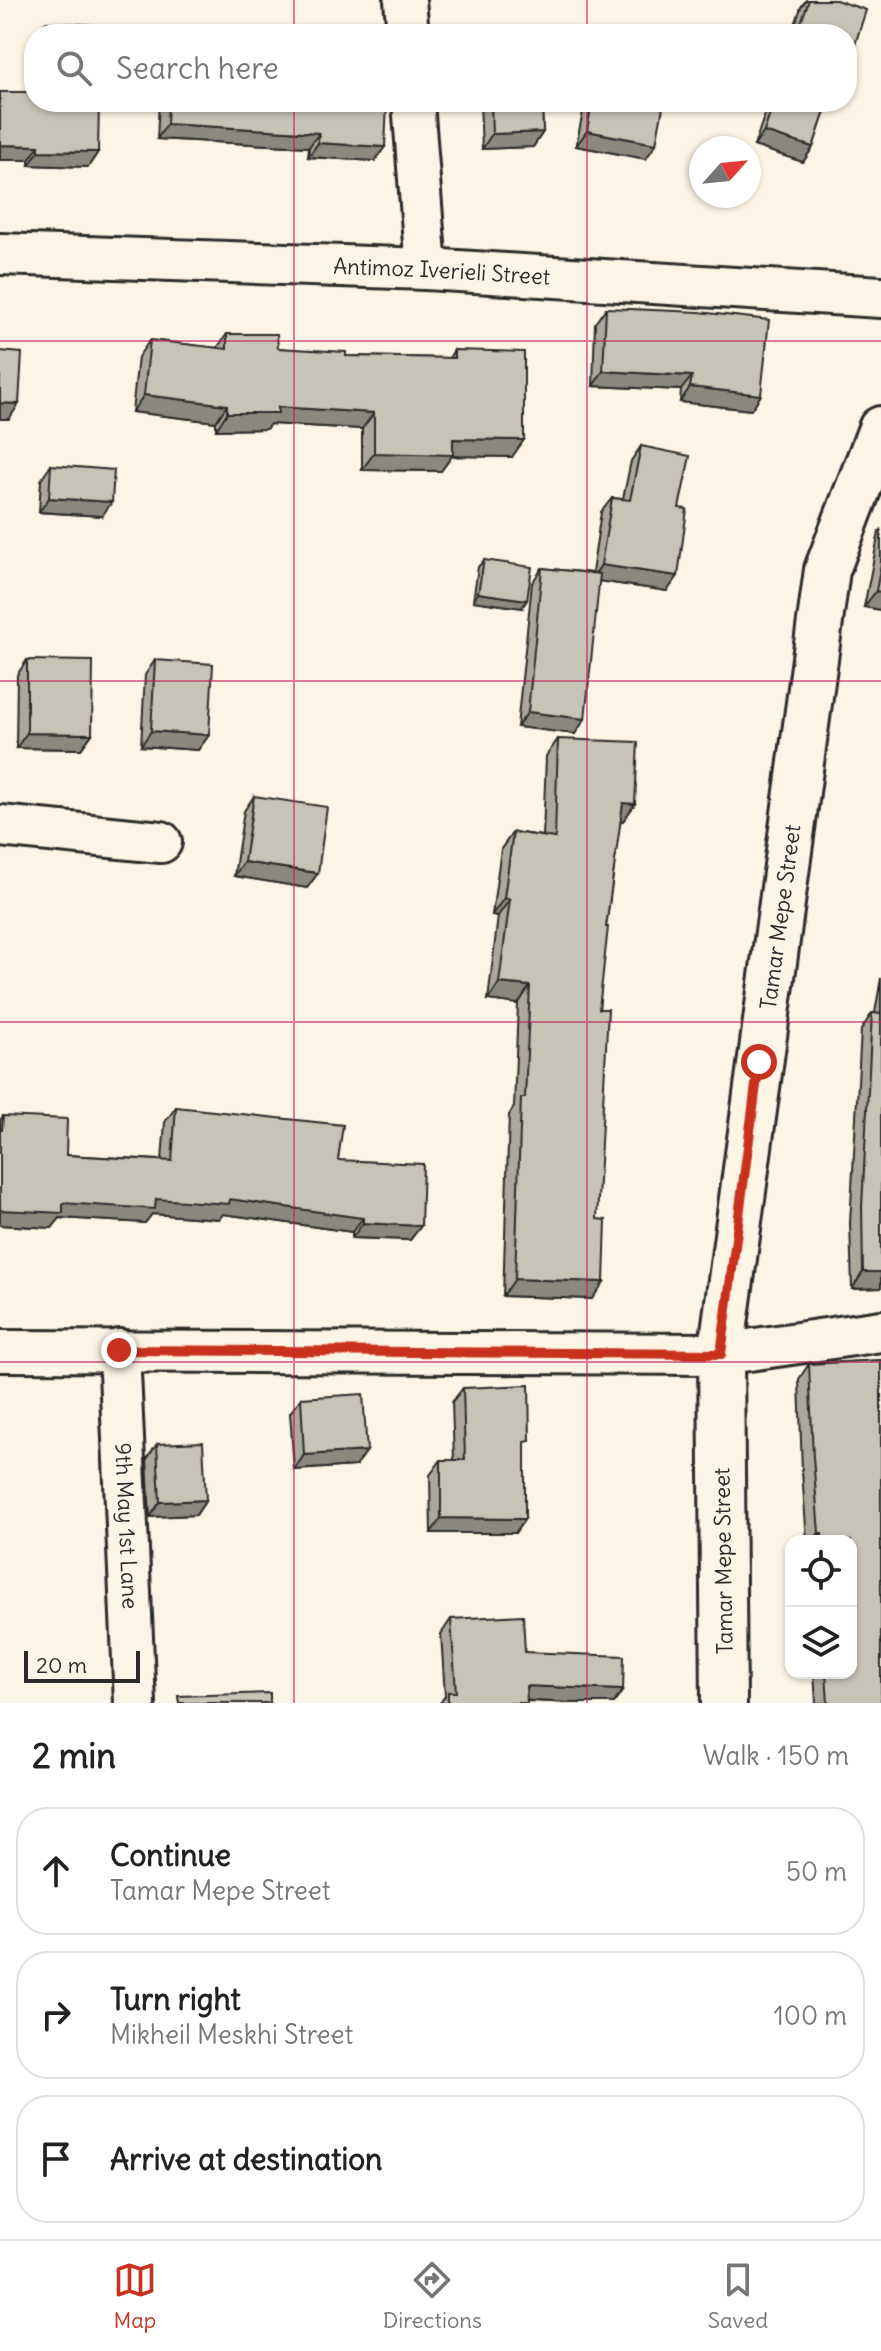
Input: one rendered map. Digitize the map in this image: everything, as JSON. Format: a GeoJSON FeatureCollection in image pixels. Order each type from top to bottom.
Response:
{"type":"FeatureCollection","features":[{"type":"Feature","properties":{"kind":"street"},"geometry":{"type":"LineString","coordinates":[[405,0],[407,24]]}},
{"type":"Feature","properties":{"kind":"street"},"geometry":{"type":"LineString","coordinates":[[414,112],[426,269]]}},
{"type":"Feature","properties":{"kind":"street","name":"Antimoz Iverieli Street"},"geometry":{"type":"LineString","coordinates":[[0,254],[426,269],[881,297]]}},
{"type":"Feature","properties":{"kind":"street","name":"Tamar Mepe Street"},"geometry":{"type":"LineString","coordinates":[[724,1703],[721,1354],[827,570],[881,429]]}},
{"type":"Feature","properties":{"kind":"street"},"geometry":{"type":"LineString","coordinates":[[0,826],[161,842]]}},
{"type":"Feature","properties":{"kind":"street"},"geometry":{"type":"LineString","coordinates":[[0,1351],[721,1354],[881,1331]]}},
{"type":"Feature","properties":{"kind":"street","name":"9th May 1st Lane"},"geometry":{"type":"LineString","coordinates":[[119,1350],[135,1703]]}},
{"type":"Feature","properties":{"kind":"building"},"geometry":{"type":"Polygon","coordinates":[[[809,0],[836,0],[866,10],[857,38],[857,24],[801,24],[809,0]]]}},
{"type":"Feature","properties":{"kind":"building"},"geometry":{"type":"Polygon","coordinates":[[[0,92],[24,92],[24,112],[99,112],[98,152],[39,151],[39,146],[0,145],[0,92]]]}},
{"type":"Feature","properties":{"kind":"building"},"geometry":{"type":"Polygon","coordinates":[[[168,112],[387,112],[385,147],[318,143],[319,133],[167,124],[168,112]]]}},
{"type":"Feature","properties":{"kind":"building"},"geometry":{"type":"Polygon","coordinates":[[[491,112],[542,112],[543,132],[492,134],[491,112]]]}},
{"type":"Feature","properties":{"kind":"building"},"geometry":{"type":"Polygon","coordinates":[[[590,112],[662,112],[656,144],[587,131],[590,112]]]}},
{"type":"Feature","properties":{"kind":"building"},"geometry":{"type":"Polygon","coordinates":[[[771,112],[825,112],[813,147],[764,132],[771,112]]]}},
{"type":"Feature","properties":{"kind":"building"},"geometry":{"type":"Polygon","coordinates":[[[606,308],[699,312],[769,320],[761,395],[690,387],[692,376],[603,371],[606,308]]]}},
{"type":"Feature","properties":{"kind":"building"},"geometry":{"type":"Polygon","coordinates":[[[227,334],[277,334],[278,348],[346,352],[346,356],[454,358],[454,350],[524,352],[524,440],[453,439],[453,455],[374,453],[374,413],[278,407],[278,413],[227,413],[227,405],[144,395],[150,340],[227,349],[227,334]]]}},
{"type":"Feature","properties":{"kind":"building"},"geometry":{"type":"Polygon","coordinates":[[[0,351],[22,353],[19,404],[0,403],[0,351]]]}},
{"type":"Feature","properties":{"kind":"building"},"geometry":{"type":"Polygon","coordinates":[[[641,446],[690,456],[679,508],[687,509],[678,576],[601,565],[612,498],[630,500],[641,446]]]}},
{"type":"Feature","properties":{"kind":"building"},"geometry":{"type":"Polygon","coordinates":[[[51,465],[114,470],[112,502],[49,498],[51,465]]]}},
{"type":"Feature","properties":{"kind":"building"},"geometry":{"type":"Polygon","coordinates":[[[484,560],[532,567],[527,600],[478,593],[484,560]]]}},
{"type":"Feature","properties":{"kind":"building"},"geometry":{"type":"Polygon","coordinates":[[[881,564],[881,592],[876,591],[881,564]]]}},
{"type":"Feature","properties":{"kind":"building"},"geometry":{"type":"Polygon","coordinates":[[[542,568],[600,574],[585,719],[528,712],[542,568]]]}},
{"type":"Feature","properties":{"kind":"building"},"geometry":{"type":"Polygon","coordinates":[[[27,660],[93,661],[92,734],[27,733],[27,660]]]}},
{"type":"Feature","properties":{"kind":"building"},"geometry":{"type":"Polygon","coordinates":[[[155,660],[213,664],[209,735],[151,731],[155,660]]]}},
{"type":"Feature","properties":{"kind":"building"},"geometry":{"type":"Polygon","coordinates":[[[558,739],[638,742],[635,804],[623,803],[606,927],[599,1009],[608,1009],[597,1219],[606,1220],[604,1282],[515,1279],[521,1098],[525,1098],[530,986],[499,983],[510,899],[504,898],[513,832],[555,838],[558,739]]]}},
{"type":"Feature","properties":{"kind":"building"},"geometry":{"type":"Polygon","coordinates":[[[254,796],[327,807],[318,873],[244,862],[254,796]]]}},
{"type":"Feature","properties":{"kind":"building"},"geometry":{"type":"Polygon","coordinates":[[[872,1013],[881,1014],[881,1272],[863,1272],[862,1207],[872,1013]]]}},
{"type":"Feature","properties":{"kind":"building"},"geometry":{"type":"Polygon","coordinates":[[[176,1107],[343,1125],[338,1160],[423,1164],[421,1226],[363,1223],[363,1218],[230,1199],[229,1204],[156,1199],[155,1209],[63,1203],[63,1213],[0,1210],[0,1130],[3,1116],[67,1119],[66,1155],[172,1161],[176,1107]]]}},
{"type":"Feature","properties":{"kind":"building"},"geometry":{"type":"Polygon","coordinates":[[[881,1360],[881,1703],[828,1703],[826,1679],[857,1679],[857,1535],[819,1533],[809,1364],[881,1360]]]}},
{"type":"Feature","properties":{"kind":"building"},"geometry":{"type":"Polygon","coordinates":[[[529,1385],[530,1441],[525,1442],[525,1519],[441,1518],[441,1460],[465,1460],[463,1388],[529,1385]]]}},
{"type":"Feature","properties":{"kind":"building"},"geometry":{"type":"Polygon","coordinates":[[[363,1394],[367,1451],[304,1455],[301,1398],[363,1394]]]}},
{"type":"Feature","properties":{"kind":"building"},"geometry":{"type":"Polygon","coordinates":[[[203,1442],[206,1500],[160,1502],[157,1444],[203,1442]]]}},
{"type":"Feature","properties":{"kind":"building"},"geometry":{"type":"Polygon","coordinates":[[[523,1615],[525,1652],[624,1656],[623,1690],[526,1686],[527,1703],[448,1703],[448,1692],[456,1692],[451,1619],[523,1615]]]}},
{"type":"Feature","properties":{"kind":"building"},"geometry":{"type":"Polygon","coordinates":[[[270,1693],[270,1703],[179,1703],[178,1696],[270,1693]]]}},
{"type":"Feature","properties":{"kind":"route"},"geometry":{"type":"LineString","coordinates":[[119,1350],[721,1354],[759,1062]]}}]}
